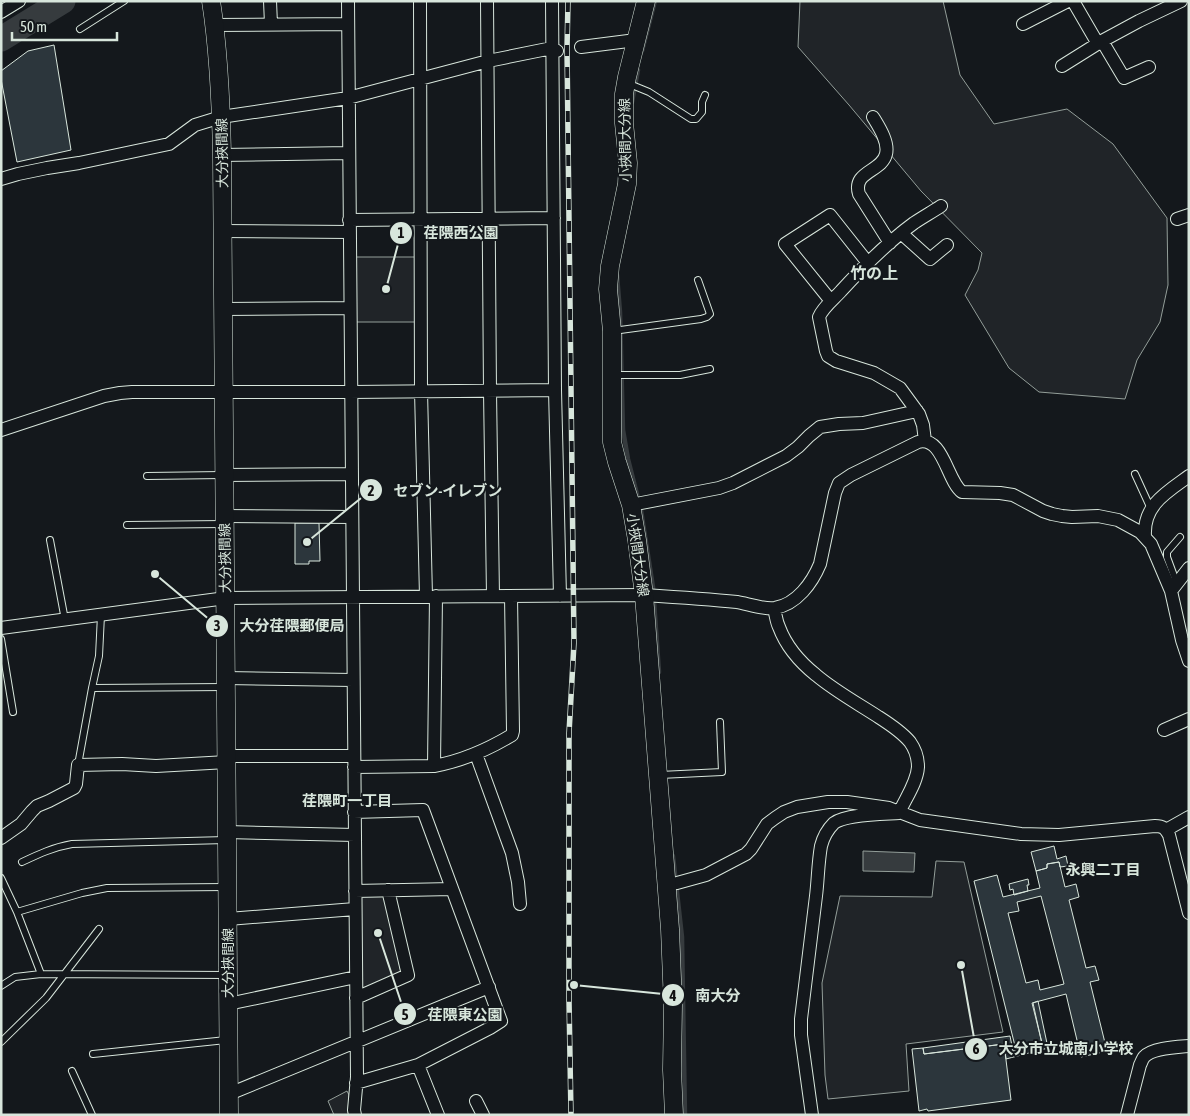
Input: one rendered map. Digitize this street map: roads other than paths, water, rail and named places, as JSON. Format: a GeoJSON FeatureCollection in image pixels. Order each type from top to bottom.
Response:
{"type":"FeatureCollection","features":[{"type":"Feature","properties":{"kind":"main road","name":"大分挾間線"},"geometry":{"type":"LineString","coordinates":[[211,1],[219,67],[222,155],[229,1115]]}},
{"type":"Feature","properties":{"kind":"main road","name":"小挾間大分線"},"geometry":{"type":"LineString","coordinates":[[646,1],[624,94],[628,163],[627,184],[608,279],[612,331],[612,442],[631,505],[644,595],[667,884],[672,977],[674,1115]]}},
{"type":"Feature","properties":{"kind":"street"},"geometry":{"type":"LineString","coordinates":[[1,12],[19,1]]}},
{"type":"Feature","properties":{"kind":"street"},"geometry":{"type":"LineString","coordinates":[[270,1],[271,24]]}},
{"type":"Feature","properties":{"kind":"street"},"geometry":{"type":"LineString","coordinates":[[348,1],[356,977],[355,1115]]}},
{"type":"Feature","properties":{"kind":"street"},"geometry":{"type":"LineString","coordinates":[[420,1],[421,391],[431,596],[434,766]]}},
{"type":"Feature","properties":{"kind":"street"},"geometry":{"type":"LineString","coordinates":[[487,1],[493,596]]}},
{"type":"Feature","properties":{"kind":"street"},"geometry":{"type":"LineString","coordinates":[[552,1],[555,49],[555,390],[560,596]]}},
{"type":"Feature","properties":{"kind":"street"},"geometry":{"type":"LineString","coordinates":[[1023,24],[1068,1]]}},
{"type":"Feature","properties":{"kind":"street"},"geometry":{"type":"LineString","coordinates":[[1073,1],[1124,78],[1149,67]]}},
{"type":"Feature","properties":{"kind":"street"},"geometry":{"type":"LineString","coordinates":[[1062,66],[1139,21],[1181,1]]}},
{"type":"Feature","properties":{"kind":"street"},"geometry":{"type":"LineString","coordinates":[[214,24],[348,24]]}},
{"type":"Feature","properties":{"kind":"street"},"geometry":{"type":"LineString","coordinates":[[581,47],[636,40]]}},
{"type":"Feature","properties":{"kind":"street"},"geometry":{"type":"LineString","coordinates":[[1,179],[169,144],[195,125],[221,117],[348,98],[488,61],[555,49]]}},
{"type":"Feature","properties":{"kind":"street"},"geometry":{"type":"LineString","coordinates":[[873,117],[886,142],[887,153],[883,160],[862,178],[858,188],[859,194],[890,243]]}},
{"type":"Feature","properties":{"kind":"street"},"geometry":{"type":"LineString","coordinates":[[222,155],[349,153]]}},
{"type":"Feature","properties":{"kind":"street"},"geometry":{"type":"LineString","coordinates":[[925,441],[923,425],[917,411],[904,392],[895,384],[874,373],[836,362],[828,356],[819,317],[868,263],[901,233],[940,206]]}},
{"type":"Feature","properties":{"kind":"street"},"geometry":{"type":"LineString","coordinates":[[831,302],[785,244],[830,216],[868,263]]}},
{"type":"Feature","properties":{"kind":"street"},"geometry":{"type":"LineString","coordinates":[[223,231],[350,226],[420,219],[554,218]]}},
{"type":"Feature","properties":{"kind":"street"},"geometry":{"type":"LineString","coordinates":[[901,233],[930,259],[947,245]]}},
{"type":"Feature","properties":{"kind":"street"},"geometry":{"type":"LineString","coordinates":[[223,309],[350,308]]}},
{"type":"Feature","properties":{"kind":"street"},"geometry":{"type":"LineString","coordinates":[[1,430],[120,392],[555,390]]}},
{"type":"Feature","properties":{"kind":"street"},"geometry":{"type":"LineString","coordinates":[[631,505],[719,488],[734,483],[786,456],[820,427],[863,422],[917,411]]}},
{"type":"Feature","properties":{"kind":"street"},"geometry":{"type":"LineString","coordinates":[[1,628],[226,598],[644,595],[698,598],[774,609],[796,598],[808,586],[817,572],[839,483],[857,471],[918,442],[925,441],[930,442],[938,451],[962,492],[1013,495],[1043,511],[1062,516],[1098,516],[1118,520],[1145,536],[1174,587],[1182,640],[1189,660]]}},
{"type":"Feature","properties":{"kind":"street"},"geometry":{"type":"LineString","coordinates":[[224,475],[352,474]]}},
{"type":"Feature","properties":{"kind":"street"},"geometry":{"type":"LineString","coordinates":[[1145,536],[1144,526],[1151,509],[1165,494],[1189,476]]}},
{"type":"Feature","properties":{"kind":"street"},"geometry":{"type":"LineString","coordinates":[[225,520],[352,517]]}},
{"type":"Feature","properties":{"kind":"street"},"geometry":{"type":"LineString","coordinates":[[1174,587],[1189,568]]}},
{"type":"Feature","properties":{"kind":"street"},"geometry":{"type":"LineString","coordinates":[[1,838],[21,824],[37,806],[49,802],[74,788],[78,765],[122,764],[156,766],[227,759],[354,761],[434,766],[476,754],[494,746],[512,736],[513,731],[511,596]]}},
{"type":"Feature","properties":{"kind":"street"},"geometry":{"type":"LineString","coordinates":[[774,609],[781,633],[804,663],[825,682],[894,728],[904,736],[913,748],[917,760],[917,773],[898,813]]}},
{"type":"Feature","properties":{"kind":"street"},"geometry":{"type":"LineString","coordinates":[[226,683],[353,680]]}},
{"type":"Feature","properties":{"kind":"street"},"geometry":{"type":"LineString","coordinates":[[1164,730],[1189,719]]}},
{"type":"Feature","properties":{"kind":"street"},"geometry":{"type":"LineString","coordinates":[[476,754],[512,853],[520,904]]}},
{"type":"Feature","properties":{"kind":"street"},"geometry":{"type":"LineString","coordinates":[[667,884],[706,875],[746,854],[766,824],[784,812],[821,802],[847,802],[889,808],[920,820],[1033,835],[1059,835],[1162,826],[1169,835],[1189,914]]}},
{"type":"Feature","properties":{"kind":"street"},"geometry":{"type":"LineString","coordinates":[[354,812],[423,810],[501,1021],[418,1065],[356,1083]]}},
{"type":"Feature","properties":{"kind":"street"},"geometry":{"type":"LineString","coordinates":[[812,1115],[801,1035],[801,1019],[823,840],[834,823],[839,820],[859,816],[898,813]]}},
{"type":"Feature","properties":{"kind":"street"},"geometry":{"type":"LineString","coordinates":[[1166,830],[1189,817]]}},
{"type":"Feature","properties":{"kind":"street"},"geometry":{"type":"LineString","coordinates":[[227,836],[354,835]]}},
{"type":"Feature","properties":{"kind":"street"},"geometry":{"type":"LineString","coordinates":[[355,891],[452,889]]}},
{"type":"Feature","properties":{"kind":"street"},"geometry":{"type":"LineString","coordinates":[[356,998],[408,975],[388,890]]}},
{"type":"Feature","properties":{"kind":"street"},"geometry":{"type":"LineString","coordinates":[[228,919],[355,909]]}},
{"type":"Feature","properties":{"kind":"street"},"geometry":{"type":"LineString","coordinates":[[228,1004],[356,977]]}},
{"type":"Feature","properties":{"kind":"street"},"geometry":{"type":"LineString","coordinates":[[229,1094],[489,987]]}},
{"type":"Feature","properties":{"kind":"street"},"geometry":{"type":"LineString","coordinates":[[1127,1115],[1140,1065],[1144,1058],[1158,1050],[1189,1046]]}},
{"type":"Feature","properties":{"kind":"street"},"geometry":{"type":"LineString","coordinates":[[418,1065],[438,1115]]}},
{"type":"Feature","properties":{"kind":"street"},"geometry":{"type":"LineString","coordinates":[[476,1101],[483,1115]]}},
{"type":"Feature","properties":{"kind":"lane"},"geometry":{"type":"LineString","coordinates":[[80,29],[124,1]]}},
{"type":"Feature","properties":{"kind":"lane"},"geometry":{"type":"LineString","coordinates":[[626,82],[650,92],[686,116],[696,119],[702,112],[702,102],[705,95]]}},
{"type":"Feature","properties":{"kind":"lane"},"geometry":{"type":"LineString","coordinates":[[612,331],[707,317],[710,314],[698,280]]}},
{"type":"Feature","properties":{"kind":"lane"},"geometry":{"type":"LineString","coordinates":[[612,375],[675,375],[710,369]]}},
{"type":"Feature","properties":{"kind":"lane"},"geometry":{"type":"LineString","coordinates":[[1135,474],[1151,509]]}},
{"type":"Feature","properties":{"kind":"lane"},"geometry":{"type":"LineString","coordinates":[[147,476],[224,475]]}},
{"type":"Feature","properties":{"kind":"lane"},"geometry":{"type":"LineString","coordinates":[[127,524],[225,520]]}},
{"type":"Feature","properties":{"kind":"lane"},"geometry":{"type":"LineString","coordinates":[[1174,587],[1167,557],[1168,552],[1180,537]]}},
{"type":"Feature","properties":{"kind":"lane"},"geometry":{"type":"LineString","coordinates":[[50,540],[64,620]]}},
{"type":"Feature","properties":{"kind":"lane"},"geometry":{"type":"LineString","coordinates":[[78,765],[98,656],[101,615]]}},
{"type":"Feature","properties":{"kind":"lane"},"geometry":{"type":"LineString","coordinates":[[1,639],[13,712]]}},
{"type":"Feature","properties":{"kind":"lane"},"geometry":{"type":"LineString","coordinates":[[92,688],[226,683]]}},
{"type":"Feature","properties":{"kind":"lane"},"geometry":{"type":"LineString","coordinates":[[658,776],[722,772],[720,722]]}},
{"type":"Feature","properties":{"kind":"lane"},"geometry":{"type":"LineString","coordinates":[[22,862],[50,849],[72,844],[227,836]]}},
{"type":"Feature","properties":{"kind":"lane"},"geometry":{"type":"LineString","coordinates":[[1,878],[17,912],[41,974]]}},
{"type":"Feature","properties":{"kind":"lane"},"geometry":{"type":"LineString","coordinates":[[17,912],[82,893],[107,888],[228,886]]}},
{"type":"Feature","properties":{"kind":"lane"},"geometry":{"type":"LineString","coordinates":[[1,1042],[40,1005],[99,929]]}},
{"type":"Feature","properties":{"kind":"lane"},"geometry":{"type":"LineString","coordinates":[[1,986],[15,977],[41,974],[228,975]]}},
{"type":"Feature","properties":{"kind":"lane"},"geometry":{"type":"LineString","coordinates":[[93,1054],[229,1040]]}},
{"type":"Feature","properties":{"kind":"lane"},"geometry":{"type":"LineString","coordinates":[[72,1071],[92,1115]]}},
{"type":"Feature","properties":{"kind":"waterway"},"geometry":{"type":"LineString","coordinates":[[1,39],[63,1]]}},
{"type":"Feature","properties":{"kind":"waterway"},"geometry":{"type":"LineString","coordinates":[[642,51],[655,1]]}},
{"type":"Feature","properties":{"kind":"waterway"},"geometry":{"type":"LineString","coordinates":[[632,102],[638,70]]}},
{"type":"Feature","properties":{"kind":"waterway"},"geometry":{"type":"LineString","coordinates":[[617,275],[620,312],[623,430],[641,510],[653,587],[659,672]]}},
{"type":"Feature","properties":{"kind":"waterway"},"geometry":{"type":"LineString","coordinates":[[673,856],[682,937],[685,1115]]}},
{"type":"Feature","properties":{"kind":"railway"},"geometry":{"type":"LineString","coordinates":[[568,1],[574,643],[569,733],[571,1115]]}},
{"type":"Feature","properties":{"kind":"place","name":"荏隈西公園"},"geometry":{"type":"Point","coordinates":[386,289]}},
{"type":"Feature","properties":{"kind":"place","name":"セブン-イレブン"},"geometry":{"type":"Point","coordinates":[307,542]}},
{"type":"Feature","properties":{"kind":"place","name":"大分荏隈郵便局"},"geometry":{"type":"Point","coordinates":[155,574]}},
{"type":"Feature","properties":{"kind":"place","name":"荏隈東公園"},"geometry":{"type":"Point","coordinates":[378,933]}},
{"type":"Feature","properties":{"kind":"place","name":"大分市立城南小学校"},"geometry":{"type":"Point","coordinates":[961,965]}},
{"type":"Feature","properties":{"kind":"place","name":"南大分"},"geometry":{"type":"Point","coordinates":[574,985]}},
{"type":"Feature","properties":{"kind":"district","name":"竹の上"},"geometry":{"type":"Point","coordinates":[874,273]}},
{"type":"Feature","properties":{"kind":"district","name":"荏隈町一丁目"},"geometry":{"type":"Point","coordinates":[347,800]}},
{"type":"Feature","properties":{"kind":"district","name":"永興二丁目"},"geometry":{"type":"Point","coordinates":[1103,869]}}]}
